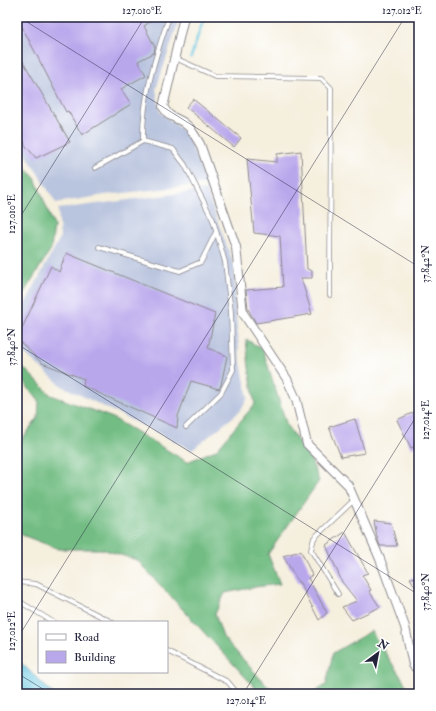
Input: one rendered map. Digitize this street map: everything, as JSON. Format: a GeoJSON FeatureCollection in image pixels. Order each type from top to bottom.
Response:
{"type":"FeatureCollection","features":[{"type":"Feature","properties":{"kind":"street"},"geometry":{"type":"LineString","coordinates":[[184,17],[163,106],[169,115],[183,122],[190,128],[200,144],[236,247],[243,314],[288,379],[296,399],[307,444],[348,486],[380,559],[405,627],[413,665],[419,671]]}},
{"type":"Feature","properties":{"kind":"lane"},"geometry":{"type":"LineString","coordinates":[[144,141],[143,121],[154,59],[169,17]]}},
{"type":"Feature","properties":{"kind":"lane"},"geometry":{"type":"LineString","coordinates":[[175,58],[215,76],[321,78],[331,88],[330,294]]}},
{"type":"Feature","properties":{"kind":"lane"},"geometry":{"type":"LineString","coordinates":[[95,168],[144,141],[173,149],[185,165],[213,220],[224,262],[229,298],[233,370],[220,393],[186,427]]}},
{"type":"Feature","properties":{"kind":"lane"},"geometry":{"type":"LineString","coordinates":[[99,247],[180,271],[200,262],[216,232]]}},
{"type":"Feature","properties":{"kind":"lane"},"geometry":{"type":"LineString","coordinates":[[338,594],[311,550],[314,538],[354,500]]}},
{"type":"Feature","properties":{"kind":"lane"},"geometry":{"type":"LineString","coordinates":[[17,582],[36,584],[110,621]]}},
{"type":"Feature","properties":{"kind":"lane"},"geometry":{"type":"LineString","coordinates":[[17,598],[22,603],[51,621]]}},
{"type":"Feature","properties":{"kind":"lane"},"geometry":{"type":"LineString","coordinates":[[168,652],[228,682],[238,694]]}},
{"type":"Feature","properties":{"kind":"shaded area"},"geometry":{"type":"Polygon","coordinates":[[[17,17],[180,17],[156,89],[160,112],[187,134],[206,184],[105,195],[56,203],[26,154],[17,130],[17,17]]]}},
{"type":"Feature","properties":{"kind":"shaded area"},"geometry":{"type":"Polygon","coordinates":[[[206,190],[235,268],[235,301],[239,352],[248,398],[239,412],[192,450],[62,386],[17,347],[17,319],[60,238],[58,209],[206,190]]]}},
{"type":"Feature","properties":{"kind":"green space"},"geometry":{"type":"Polygon","coordinates":[[[17,159],[35,178],[54,226],[51,249],[17,304],[17,159]]]}},
{"type":"Feature","properties":{"kind":"green space"},"geometry":{"type":"Polygon","coordinates":[[[246,339],[263,350],[287,426],[310,458],[319,481],[268,554],[280,584],[225,593],[215,614],[223,637],[267,686],[286,694],[261,694],[137,560],[102,549],[59,549],[22,535],[17,529],[17,446],[38,418],[39,401],[17,374],[17,361],[51,395],[113,418],[187,462],[216,450],[255,404],[246,339]]]}},
{"type":"Feature","properties":{"kind":"green space"},"geometry":{"type":"Polygon","coordinates":[[[371,631],[412,694],[312,694],[326,685],[333,653],[371,631]]]}},
{"type":"Feature","properties":{"kind":"water"},"geometry":{"type":"Polygon","coordinates":[[[17,659],[54,694],[28,694],[17,684],[17,659]]]}},
{"type":"Feature","properties":{"kind":"building"},"geometry":{"type":"Polygon","coordinates":[[[17,17],[157,17],[144,26],[155,47],[154,53],[138,61],[146,75],[121,89],[131,104],[82,135],[68,111],[66,112],[17,17]]]}},
{"type":"Feature","properties":{"kind":"building"},"geometry":{"type":"Polygon","coordinates":[[[17,51],[70,142],[36,158],[25,145],[17,119],[17,51]]]}},
{"type":"Feature","properties":{"kind":"building"},"geometry":{"type":"Polygon","coordinates":[[[193,99],[241,138],[234,147],[186,107],[193,99]]]}},
{"type":"Feature","properties":{"kind":"building"},"geometry":{"type":"Polygon","coordinates":[[[301,151],[307,269],[312,271],[312,278],[301,278],[312,314],[256,323],[248,309],[246,290],[283,287],[280,236],[254,233],[247,159],[277,162],[277,154],[301,151]]]}},
{"type":"Feature","properties":{"kind":"building"},"geometry":{"type":"Polygon","coordinates":[[[66,253],[215,314],[208,348],[227,356],[221,385],[219,389],[191,381],[178,416],[177,428],[83,386],[84,379],[42,363],[17,339],[51,266],[59,272],[66,253]]]}},
{"type":"Feature","properties":{"kind":"building"},"geometry":{"type":"Polygon","coordinates":[[[419,410],[419,445],[411,448],[397,420],[419,410]]]}},
{"type":"Feature","properties":{"kind":"building"},"geometry":{"type":"Polygon","coordinates":[[[355,419],[365,453],[341,457],[329,427],[355,419]]]}},
{"type":"Feature","properties":{"kind":"building"},"geometry":{"type":"Polygon","coordinates":[[[374,521],[391,523],[397,546],[380,546],[374,521]]]}},
{"type":"Feature","properties":{"kind":"building"},"geometry":{"type":"Polygon","coordinates":[[[345,532],[368,573],[362,575],[371,590],[369,591],[380,607],[352,620],[342,607],[357,601],[342,582],[326,545],[345,532]]]}},
{"type":"Feature","properties":{"kind":"building"},"geometry":{"type":"Polygon","coordinates":[[[301,551],[312,575],[308,578],[327,613],[319,620],[300,583],[283,556],[301,551]]]}},
{"type":"Feature","properties":{"kind":"building"},"geometry":{"type":"Polygon","coordinates":[[[419,577],[419,593],[410,578],[419,577]]]}},
{"type":"Feature","properties":{"kind":"waterway"},"geometry":{"type":"LineString","coordinates":[[191,57],[204,17]]}}]}
